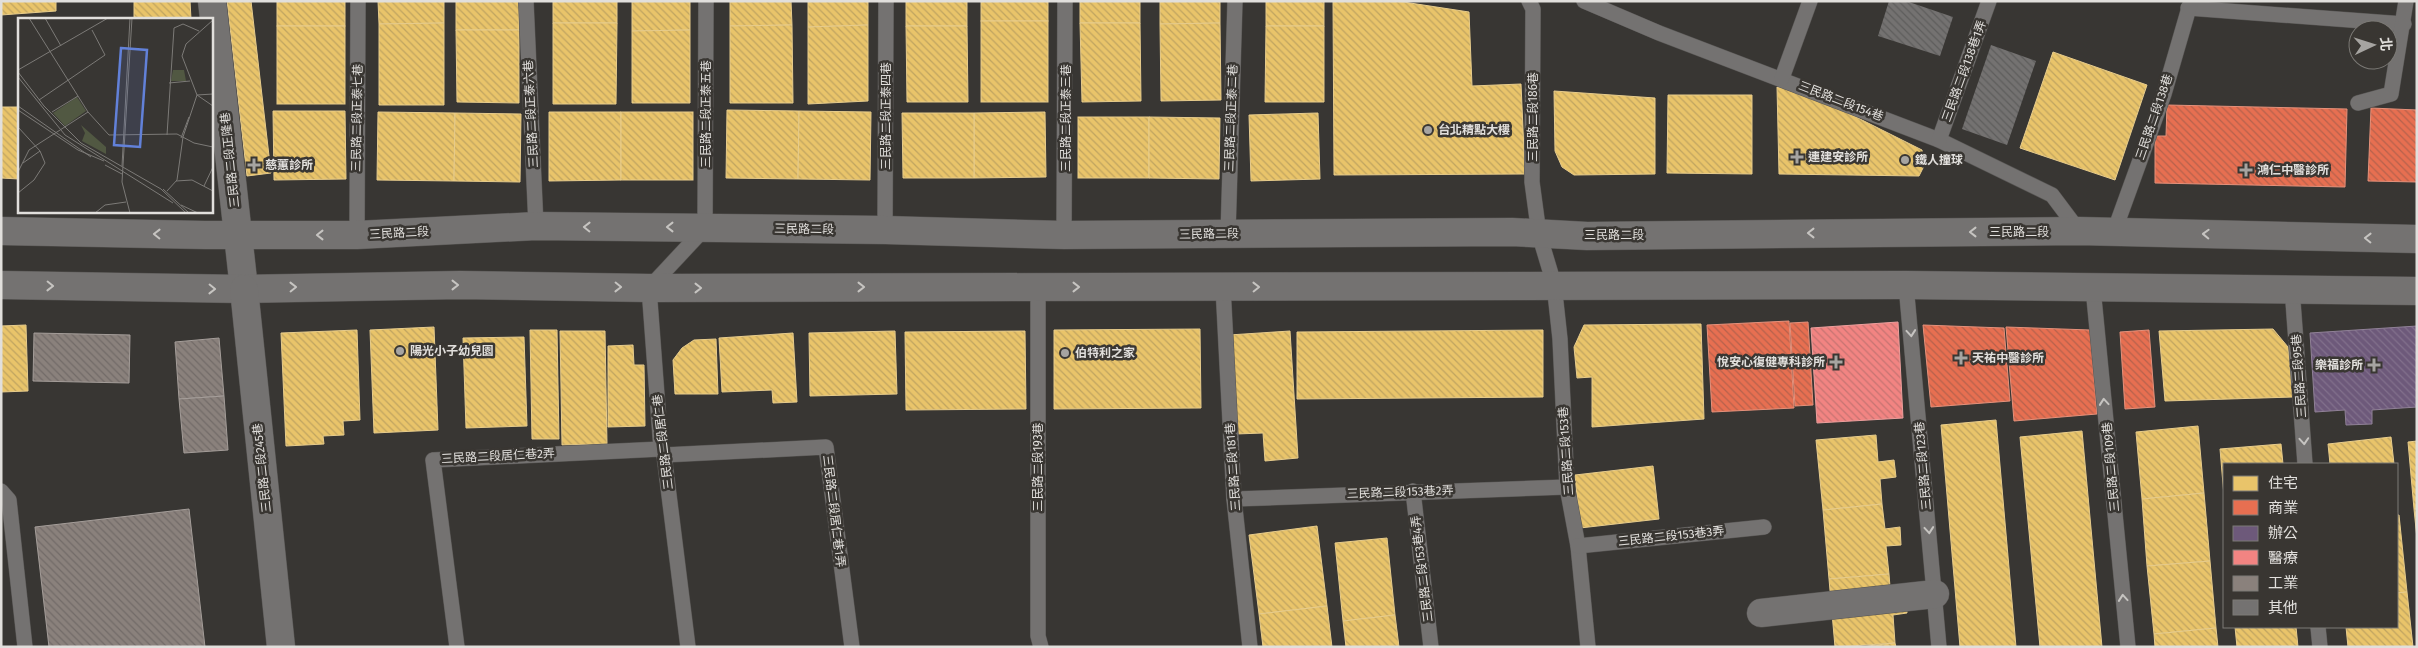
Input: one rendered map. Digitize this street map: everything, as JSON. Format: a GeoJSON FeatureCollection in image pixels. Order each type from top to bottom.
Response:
{"type":"FeatureCollection","features":[{"type":"Feature","properties":{"kind":"street","name":"三民路二段正隆巷"},"geometry":{"type":"LineString","coordinates":[[212,1],[244,289]]}},
{"type":"Feature","properties":{"kind":"street","name":"三民路二段"},"geometry":{"type":"LineString","coordinates":[[1,230],[238,235],[357,235],[536,226],[885,230],[1064,236],[1512,232],[1586,236],[2078,231],[2417,238]]}},
{"type":"Feature","properties":{"kind":"street"},"geometry":{"type":"LineString","coordinates":[[1,285],[244,289],[460,285],[649,288],[1223,288],[1554,284],[1906,284],[2417,291]]}},
{"type":"Feature","properties":{"kind":"street","name":"三民路二段245巷"},"geometry":{"type":"LineString","coordinates":[[244,289],[280,647]]}},
{"type":"Feature","properties":{"kind":"street"},"geometry":{"type":"LineString","coordinates":[[1761,613],[1935,594]]}},
{"type":"Feature","properties":{"kind":"lane","name":"三民路二段正泰七巷"},"geometry":{"type":"LineString","coordinates":[[357,235],[358,1]]}},
{"type":"Feature","properties":{"kind":"lane","name":"三民路二段正泰六巷"},"geometry":{"type":"LineString","coordinates":[[526,1],[536,226]]}},
{"type":"Feature","properties":{"kind":"lane","name":"三民路二段正泰五巷"},"geometry":{"type":"LineString","coordinates":[[705,228],[706,1]]}},
{"type":"Feature","properties":{"kind":"lane","name":"三民路二段正泰四巷"},"geometry":{"type":"LineString","coordinates":[[885,230],[886,1]]}},
{"type":"Feature","properties":{"kind":"lane","name":"三民路二段正泰三巷"},"geometry":{"type":"LineString","coordinates":[[1064,236],[1065,1]]}},
{"type":"Feature","properties":{"kind":"lane","name":"三民路二段正泰二巷"},"geometry":{"type":"LineString","coordinates":[[1228,234],[1235,1]]}},
{"type":"Feature","properties":{"kind":"lane","name":"三民路二段186巷"},"geometry":{"type":"LineString","coordinates":[[1529,1],[1533,9],[1532,182],[1539,234],[1554,284]]}},
{"type":"Feature","properties":{"kind":"lane","name":"三民路二段154巷"},"geometry":{"type":"LineString","coordinates":[[1584,1],[1659,33],[1782,78],[1939,140],[2052,194],[2078,231]]}},
{"type":"Feature","properties":{"kind":"lane"},"geometry":{"type":"LineString","coordinates":[[1782,78],[1810,1]]}},
{"type":"Feature","properties":{"kind":"lane","name":"三民路二段138巷1弄"},"geometry":{"type":"LineString","coordinates":[[1939,140],[1989,1]]}},
{"type":"Feature","properties":{"kind":"lane"},"geometry":{"type":"LineString","coordinates":[[2358,103],[2391,94],[2404,24],[2406,1]]}},
{"type":"Feature","properties":{"kind":"lane"},"geometry":{"type":"LineString","coordinates":[[2190,5],[2404,24]]}},
{"type":"Feature","properties":{"kind":"lane","name":"三民路二段138巷"},"geometry":{"type":"LineString","coordinates":[[2114,232],[2164,94],[2190,5]]}},
{"type":"Feature","properties":{"kind":"lane"},"geometry":{"type":"LineString","coordinates":[[649,288],[705,228]]}},
{"type":"Feature","properties":{"kind":"lane","name":"三民路二段153巷"},"geometry":{"type":"LineString","coordinates":[[1554,284],[1560,339],[1567,487],[1578,546],[1588,647]]}},
{"type":"Feature","properties":{"kind":"lane","name":"三民路二段123巷"},"geometry":{"type":"LineString","coordinates":[[1906,284],[1939,647]]}},
{"type":"Feature","properties":{"kind":"lane","name":"三民路二段193巷"},"geometry":{"type":"LineString","coordinates":[[1038,287],[1038,636],[1041,647]]}},
{"type":"Feature","properties":{"kind":"lane","name":"三民路二段居仁巷"},"geometry":{"type":"LineString","coordinates":[[649,288],[663,452],[688,647]]}},
{"type":"Feature","properties":{"kind":"lane","name":"三民路二段181巷"},"geometry":{"type":"LineString","coordinates":[[1223,288],[1234,499],[1250,647]]}},
{"type":"Feature","properties":{"kind":"lane","name":"三民路二段109巷"},"geometry":{"type":"LineString","coordinates":[[2093,288],[2128,647]]}},
{"type":"Feature","properties":{"kind":"lane","name":"三民路二段95巷"},"geometry":{"type":"LineString","coordinates":[[2292,288],[2305,463]]}},
{"type":"Feature","properties":{"kind":"lane","name":"三民路二段居仁巷1弄"},"geometry":{"type":"LineString","coordinates":[[663,452],[826,447],[852,647]]}},
{"type":"Feature","properties":{"kind":"lane","name":"三民路二段居仁巷2弄"},"geometry":{"type":"LineString","coordinates":[[457,647],[433,460],[663,452]]}},
{"type":"Feature","properties":{"kind":"lane","name":"三民路二段153巷2弄"},"geometry":{"type":"LineString","coordinates":[[1234,499],[1413,491],[1567,487]]}},
{"type":"Feature","properties":{"kind":"lane"},"geometry":{"type":"LineString","coordinates":[[1,491],[9,500],[25,647]]}},
{"type":"Feature","properties":{"kind":"lane","name":"三民路二段153巷4弄"},"geometry":{"type":"LineString","coordinates":[[1413,491],[1431,647]]}},
{"type":"Feature","properties":{"kind":"lane","name":"三民路二段153巷3弄"},"geometry":{"type":"LineString","coordinates":[[1578,546],[1764,527]]}},
{"type":"Feature","properties":{"kind":"lane"},"geometry":{"type":"LineString","coordinates":[[2318,628],[2320,647]]}},
{"type":"Feature","properties":{"kind":"building: 住宅"},"geometry":{"type":"Polygon","coordinates":[[[1,1],[56,1],[56,11],[1,15],[1,1]]]}},
{"type":"Feature","properties":{"kind":"building: 住宅"},"geometry":{"type":"Polygon","coordinates":[[[134,1],[190,1],[191,18],[134,18],[134,1]]]}},
{"type":"Feature","properties":{"kind":"building: 住宅"},"geometry":{"type":"Polygon","coordinates":[[[227,1],[251,1],[271,173],[247,176],[227,1]]]}},
{"type":"Feature","properties":{"kind":"building: 住宅"},"geometry":{"type":"Polygon","coordinates":[[[277,1],[345,1],[345,26],[277,26],[277,1]]]}},
{"type":"Feature","properties":{"kind":"building: 住宅"},"geometry":{"type":"Polygon","coordinates":[[[378,1],[444,1],[444,23],[379,24],[378,1]]]}},
{"type":"Feature","properties":{"kind":"building: 住宅"},"geometry":{"type":"Polygon","coordinates":[[[456,1],[519,1],[519,30],[456,30],[456,1]]]}},
{"type":"Feature","properties":{"kind":"building: 住宅"},"geometry":{"type":"Polygon","coordinates":[[[553,1],[617,1],[617,23],[553,23],[553,1]]]}},
{"type":"Feature","properties":{"kind":"building: 住宅"},"geometry":{"type":"Polygon","coordinates":[[[632,1],[690,1],[690,30],[632,31],[632,1]]]}},
{"type":"Feature","properties":{"kind":"building: 住宅"},"geometry":{"type":"Polygon","coordinates":[[[730,1],[791,1],[792,25],[730,26],[730,1]]]}},
{"type":"Feature","properties":{"kind":"building: 住宅"},"geometry":{"type":"Polygon","coordinates":[[[808,1],[868,1],[868,25],[808,27],[808,1]]]}},
{"type":"Feature","properties":{"kind":"building: 住宅"},"geometry":{"type":"Polygon","coordinates":[[[906,1],[967,1],[967,26],[906,26],[906,1]]]}},
{"type":"Feature","properties":{"kind":"building: 住宅"},"geometry":{"type":"Polygon","coordinates":[[[981,1],[1048,1],[1048,21],[981,21],[981,1]]]}},
{"type":"Feature","properties":{"kind":"building: 住宅"},"geometry":{"type":"Polygon","coordinates":[[[1080,1],[1140,1],[1140,23],[1080,23],[1080,1]]]}},
{"type":"Feature","properties":{"kind":"building: 住宅"},"geometry":{"type":"Polygon","coordinates":[[[1160,1],[1220,1],[1220,23],[1160,24],[1160,1]]]}},
{"type":"Feature","properties":{"kind":"building: 住宅"},"geometry":{"type":"Polygon","coordinates":[[[1266,1],[1324,1],[1324,26],[1266,26],[1266,1]]]}},
{"type":"Feature","properties":{"kind":"building: 住宅","name":"台北精點大樓"},"geometry":{"type":"Polygon","coordinates":[[[1333,1],[1397,1],[1469,12],[1472,86],[1521,84],[1525,174],[1334,175],[1333,1]]]}},
{"type":"Feature","properties":{"kind":"building: 住宅"},"geometry":{"type":"Polygon","coordinates":[[[981,21],[1048,21],[1048,102],[981,102],[981,21]]]}},
{"type":"Feature","properties":{"kind":"building: 住宅"},"geometry":{"type":"Polygon","coordinates":[[[444,23],[444,105],[379,105],[379,24],[444,23]]]}},
{"type":"Feature","properties":{"kind":"building: 住宅"},"geometry":{"type":"Polygon","coordinates":[[[553,23],[617,23],[616,104],[553,104],[553,23]]]}},
{"type":"Feature","properties":{"kind":"building: 住宅"},"geometry":{"type":"Polygon","coordinates":[[[1080,23],[1140,23],[1141,101],[1082,102],[1080,23]]]}},
{"type":"Feature","properties":{"kind":"building: 住宅"},"geometry":{"type":"Polygon","coordinates":[[[1220,23],[1221,100],[1161,101],[1160,24],[1220,23]]]}},
{"type":"Feature","properties":{"kind":"building: 住宅"},"geometry":{"type":"Polygon","coordinates":[[[792,25],[793,103],[730,103],[730,26],[792,25]]]}},
{"type":"Feature","properties":{"kind":"building: 住宅"},"geometry":{"type":"Polygon","coordinates":[[[868,25],[868,101],[808,104],[808,27],[868,25]]]}},
{"type":"Feature","properties":{"kind":"building: 住宅"},"geometry":{"type":"Polygon","coordinates":[[[277,26],[345,26],[345,104],[277,104],[277,26]]]}},
{"type":"Feature","properties":{"kind":"building: 住宅"},"geometry":{"type":"Polygon","coordinates":[[[906,26],[967,26],[968,102],[907,102],[906,26]]]}},
{"type":"Feature","properties":{"kind":"building: 住宅"},"geometry":{"type":"Polygon","coordinates":[[[1266,26],[1324,26],[1324,102],[1265,102],[1266,26]]]}},
{"type":"Feature","properties":{"kind":"building: 住宅"},"geometry":{"type":"Polygon","coordinates":[[[456,30],[519,30],[519,103],[457,102],[456,30]]]}},
{"type":"Feature","properties":{"kind":"building: 住宅"},"geometry":{"type":"Polygon","coordinates":[[[690,30],[690,103],[632,103],[632,31],[690,30]]]}},
{"type":"Feature","properties":{"kind":"building: 住宅"},"geometry":{"type":"Polygon","coordinates":[[[2053,52],[2147,85],[2115,180],[2020,148],[2053,52]]]}},
{"type":"Feature","properties":{"kind":"building: 住宅"},"geometry":{"type":"Polygon","coordinates":[[[1777,87],[1804,91],[1922,150],[1924,166],[1919,176],[1779,174],[1777,87]]]}},
{"type":"Feature","properties":{"kind":"building: 住宅"},"geometry":{"type":"Polygon","coordinates":[[[1554,91],[1655,98],[1655,174],[1574,175],[1562,167],[1555,151],[1554,91]]]}},
{"type":"Feature","properties":{"kind":"building: 住宅"},"geometry":{"type":"Polygon","coordinates":[[[1668,95],[1752,95],[1752,174],[1667,173],[1668,95]]]}},
{"type":"Feature","properties":{"kind":"building: 住宅"},"geometry":{"type":"Polygon","coordinates":[[[1,107],[18,107],[18,179],[1,178],[1,107]]]}},
{"type":"Feature","properties":{"kind":"building: 住宅"},"geometry":{"type":"Polygon","coordinates":[[[727,110],[799,111],[798,179],[726,178],[727,110]]]}},
{"type":"Feature","properties":{"kind":"building: 住宅"},"geometry":{"type":"Polygon","coordinates":[[[273,111],[345,111],[346,179],[274,180],[273,111]]]}},
{"type":"Feature","properties":{"kind":"building: 住宅"},"geometry":{"type":"Polygon","coordinates":[[[799,111],[871,112],[870,180],[798,179],[799,111]]]}},
{"type":"Feature","properties":{"kind":"building: 住宅"},"geometry":{"type":"Polygon","coordinates":[[[378,112],[455,113],[454,181],[377,180],[378,112]]]}},
{"type":"Feature","properties":{"kind":"building: 住宅"},"geometry":{"type":"Polygon","coordinates":[[[549,112],[621,112],[621,180],[549,181],[549,112]]]}},
{"type":"Feature","properties":{"kind":"building: 住宅"},"geometry":{"type":"Polygon","coordinates":[[[621,112],[693,112],[693,180],[621,180],[621,112]]]}},
{"type":"Feature","properties":{"kind":"building: 住宅"},"geometry":{"type":"Polygon","coordinates":[[[1045,112],[1046,177],[974,178],[974,113],[1045,112]]]}},
{"type":"Feature","properties":{"kind":"building: 住宅"},"geometry":{"type":"Polygon","coordinates":[[[455,113],[521,114],[520,182],[454,181],[455,113]]]}},
{"type":"Feature","properties":{"kind":"building: 住宅"},"geometry":{"type":"Polygon","coordinates":[[[902,113],[974,113],[974,178],[903,178],[902,113]]]}},
{"type":"Feature","properties":{"kind":"building: 住宅"},"geometry":{"type":"Polygon","coordinates":[[[1318,113],[1320,179],[1251,181],[1249,115],[1318,113]]]}},
{"type":"Feature","properties":{"kind":"building: 住宅"},"geometry":{"type":"Polygon","coordinates":[[[1078,117],[1149,117],[1149,178],[1078,178],[1078,117]]]}},
{"type":"Feature","properties":{"kind":"building: 住宅"},"geometry":{"type":"Polygon","coordinates":[[[1149,117],[1220,118],[1219,179],[1149,178],[1149,117]]]}},
{"type":"Feature","properties":{"kind":"building: 住宅"},"geometry":{"type":"Polygon","coordinates":[[[1701,324],[1704,419],[1592,427],[1592,377],[1577,378],[1574,347],[1584,325],[1701,324]]]}},
{"type":"Feature","properties":{"kind":"building: 住宅"},"geometry":{"type":"Polygon","coordinates":[[[26,325],[28,391],[1,392],[1,326],[26,325]]]}},
{"type":"Feature","properties":{"kind":"building: 住宅"},"geometry":{"type":"Polygon","coordinates":[[[434,327],[438,430],[374,433],[370,330],[434,327]]]}},
{"type":"Feature","properties":{"kind":"building: 住宅"},"geometry":{"type":"Polygon","coordinates":[[[1200,329],[1201,408],[1054,409],[1054,330],[1200,329]]]}},
{"type":"Feature","properties":{"kind":"building: 住宅"},"geometry":{"type":"Polygon","coordinates":[[[2273,329],[2288,347],[2293,397],[2165,401],[2159,331],[2273,329]]]}},
{"type":"Feature","properties":{"kind":"building: 住宅"},"geometry":{"type":"Polygon","coordinates":[[[357,330],[360,420],[343,421],[344,435],[323,436],[324,444],[286,446],[281,333],[357,330]]]}},
{"type":"Feature","properties":{"kind":"building: 住宅"},"geometry":{"type":"Polygon","coordinates":[[[530,330],[557,330],[559,439],[532,439],[530,330]]]}},
{"type":"Feature","properties":{"kind":"building: 住宅"},"geometry":{"type":"Polygon","coordinates":[[[1543,330],[1543,397],[1297,399],[1297,332],[1543,330]]]}},
{"type":"Feature","properties":{"kind":"building: 住宅"},"geometry":{"type":"Polygon","coordinates":[[[560,331],[605,331],[607,444],[562,445],[560,331]]]}},
{"type":"Feature","properties":{"kind":"building: 住宅"},"geometry":{"type":"Polygon","coordinates":[[[895,331],[897,394],[810,396],[809,333],[895,331]]]}},
{"type":"Feature","properties":{"kind":"building: 住宅"},"geometry":{"type":"Polygon","coordinates":[[[1025,331],[1026,409],[906,410],[905,332],[1025,331]]]}},
{"type":"Feature","properties":{"kind":"building: 住宅"},"geometry":{"type":"Polygon","coordinates":[[[1290,331],[1298,458],[1265,461],[1263,433],[1236,434],[1229,335],[1290,331]]]}},
{"type":"Feature","properties":{"kind":"building: 住宅"},"geometry":{"type":"Polygon","coordinates":[[[793,333],[797,402],[773,403],[772,390],[722,392],[719,338],[793,333]]]}},
{"type":"Feature","properties":{"kind":"building: 住宅"},"geometry":{"type":"Polygon","coordinates":[[[524,337],[527,426],[466,428],[463,338],[524,337]]]}},
{"type":"Feature","properties":{"kind":"building: 住宅"},"geometry":{"type":"Polygon","coordinates":[[[716,339],[718,394],[675,394],[673,360],[682,348],[694,340],[716,339]]]}},
{"type":"Feature","properties":{"kind":"building: 住宅"},"geometry":{"type":"Polygon","coordinates":[[[633,345],[634,365],[644,365],[645,426],[608,427],[608,346],[633,345]]]}},
{"type":"Feature","properties":{"kind":"building: 住宅"},"geometry":{"type":"Polygon","coordinates":[[[1996,420],[2016,647],[1960,647],[1941,425],[1996,420]]]}},
{"type":"Feature","properties":{"kind":"building: 住宅"},"geometry":{"type":"Polygon","coordinates":[[[2198,426],[2204,493],[2142,499],[2136,432],[2198,426]]]}},
{"type":"Feature","properties":{"kind":"building: 住宅"},"geometry":{"type":"Polygon","coordinates":[[[2082,431],[2102,647],[2040,647],[2020,437],[2082,431]]]}},
{"type":"Feature","properties":{"kind":"building: 住宅"},"geometry":{"type":"Polygon","coordinates":[[[1876,435],[1878,462],[1894,460],[1896,477],[1880,479],[1882,504],[1823,510],[1816,440],[1876,435]]]}},
{"type":"Feature","properties":{"kind":"building: 住宅"},"geometry":{"type":"Polygon","coordinates":[[[2391,437],[2394,463],[2330,463],[2328,444],[2391,437]]]}},
{"type":"Feature","properties":{"kind":"building: 住宅"},"geometry":{"type":"Polygon","coordinates":[[[2417,441],[2417,509],[2414,509],[2408,442],[2417,441]]]}},
{"type":"Feature","properties":{"kind":"building: 住宅"},"geometry":{"type":"Polygon","coordinates":[[[2281,444],[2283,463],[2223,463],[2223,484],[2220,449],[2281,444]]]}},
{"type":"Feature","properties":{"kind":"building: 住宅"},"geometry":{"type":"Polygon","coordinates":[[[1653,466],[1659,519],[1580,528],[1575,475],[1653,466]]]}},
{"type":"Feature","properties":{"kind":"building: 住宅"},"geometry":{"type":"Polygon","coordinates":[[[2204,493],[2210,561],[2147,566],[2142,499],[2204,493]]]}},
{"type":"Feature","properties":{"kind":"building: 住宅"},"geometry":{"type":"Polygon","coordinates":[[[1882,504],[1885,529],[1900,527],[1901,545],[1886,546],[1889,574],[1829,579],[1823,510],[1882,504]]]}},
{"type":"Feature","properties":{"kind":"building: 住宅"},"geometry":{"type":"Polygon","coordinates":[[[2414,509],[2417,509],[2417,539],[2414,509]]]}},
{"type":"Feature","properties":{"kind":"building: 住宅"},"geometry":{"type":"Polygon","coordinates":[[[2398,515],[2399,515],[2407,592],[2398,593],[2398,515]]]}},
{"type":"Feature","properties":{"kind":"building: 住宅"},"geometry":{"type":"Polygon","coordinates":[[[1317,526],[1327,606],[1259,614],[1249,535],[1317,526]]]}},
{"type":"Feature","properties":{"kind":"building: 住宅"},"geometry":{"type":"Polygon","coordinates":[[[1387,538],[1395,615],[1343,621],[1335,543],[1387,538]]]}},
{"type":"Feature","properties":{"kind":"building: 住宅"},"geometry":{"type":"Polygon","coordinates":[[[2210,561],[2216,628],[2154,634],[2147,566],[2210,561]]]}},
{"type":"Feature","properties":{"kind":"building: 住宅"},"geometry":{"type":"Polygon","coordinates":[[[1889,574],[1891,600],[1906,599],[1907,613],[1893,615],[1895,643],[1835,647],[1829,579],[1889,574]]]}},
{"type":"Feature","properties":{"kind":"building: 住宅"},"geometry":{"type":"Polygon","coordinates":[[[2407,592],[2413,647],[2348,647],[2346,628],[2398,628],[2398,593],[2407,592]]]}},
{"type":"Feature","properties":{"kind":"building: 住宅"},"geometry":{"type":"Polygon","coordinates":[[[1327,606],[1332,647],[1263,647],[1259,614],[1327,606]]]}},
{"type":"Feature","properties":{"kind":"building: 住宅"},"geometry":{"type":"Polygon","coordinates":[[[1395,615],[1399,647],[1346,647],[1343,621],[1395,615]]]}},
{"type":"Feature","properties":{"kind":"building: 住宅"},"geometry":{"type":"Polygon","coordinates":[[[2216,628],[2218,647],[2155,647],[2154,634],[2216,628]]]}},
{"type":"Feature","properties":{"kind":"building: 住宅"},"geometry":{"type":"Polygon","coordinates":[[[2235,628],[2296,628],[2298,647],[2237,647],[2235,628]]]}},
{"type":"Feature","properties":{"kind":"building: 住宅"},"geometry":{"type":"Polygon","coordinates":[[[1895,643],[1896,647],[1858,647],[1895,643]]]}},
{"type":"Feature","properties":{"kind":"building: 商業"},"geometry":{"type":"Polygon","coordinates":[[[2167,105],[2347,109],[2345,187],[2155,183],[2155,136],[2166,136],[2167,105]]]}},
{"type":"Feature","properties":{"kind":"building: 商業"},"geometry":{"type":"Polygon","coordinates":[[[2371,108],[2417,110],[2417,182],[2368,181],[2371,108]]]}},
{"type":"Feature","properties":{"kind":"building: 商業"},"geometry":{"type":"Polygon","coordinates":[[[1789,321],[1794,408],[1712,412],[1707,325],[1789,321]]]}},
{"type":"Feature","properties":{"kind":"building: 商業"},"geometry":{"type":"Polygon","coordinates":[[[1808,322],[1813,405],[1795,406],[1790,323],[1808,322]]]}},
{"type":"Feature","properties":{"kind":"building: 商業"},"geometry":{"type":"Polygon","coordinates":[[[1923,325],[2004,328],[2010,401],[1931,407],[1923,325]]]}},
{"type":"Feature","properties":{"kind":"building: 商業"},"geometry":{"type":"Polygon","coordinates":[[[2006,327],[2090,330],[2097,414],[2014,421],[2006,327]]]}},
{"type":"Feature","properties":{"kind":"building: 商業"},"geometry":{"type":"Polygon","coordinates":[[[2149,330],[2155,407],[2125,409],[2120,332],[2149,330]]]}},
{"type":"Feature","properties":{"kind":"building: 辦公"},"geometry":{"type":"Polygon","coordinates":[[[2417,326],[2417,407],[2372,410],[2372,424],[2346,425],[2345,410],[2315,412],[2310,333],[2417,326]]]}},
{"type":"Feature","properties":{"kind":"building: 醫療"},"geometry":{"type":"Polygon","coordinates":[[[1898,322],[1903,418],[1817,423],[1811,328],[1898,322]]]}},
{"type":"Feature","properties":{"kind":"building: 工業"},"geometry":{"type":"Polygon","coordinates":[[[34,333],[130,335],[129,383],[33,381],[34,333]]]}},
{"type":"Feature","properties":{"kind":"building: 工業"},"geometry":{"type":"Polygon","coordinates":[[[219,338],[224,396],[179,399],[175,342],[219,338]]]}},
{"type":"Feature","properties":{"kind":"building: 工業"},"geometry":{"type":"Polygon","coordinates":[[[224,396],[228,450],[184,453],[179,399],[224,396]]]}},
{"type":"Feature","properties":{"kind":"building: 工業"},"geometry":{"type":"Polygon","coordinates":[[[189,509],[205,647],[49,647],[35,527],[189,509]]]}},
{"type":"Feature","properties":{"kind":"building: 其他"},"geometry":{"type":"Polygon","coordinates":[[[1889,1],[1906,1],[1953,17],[1940,56],[1878,36],[1889,1]]]}},
{"type":"Feature","properties":{"kind":"building: 其他"},"geometry":{"type":"Polygon","coordinates":[[[1991,45],[2036,61],[2007,145],[1962,129],[1991,45]]]}},
{"type":"Feature","properties":{"kind":"place","name":"台北精點大樓"},"geometry":{"type":"Point","coordinates":[1428,130]}},
{"type":"Feature","properties":{"kind":"place","name":"連建安診所"},"geometry":{"type":"Point","coordinates":[1797,157]}},
{"type":"Feature","properties":{"kind":"place","name":"鐵人撞球"},"geometry":{"type":"Point","coordinates":[1905,160]}},
{"type":"Feature","properties":{"kind":"place","name":"慈蕙診所"},"geometry":{"type":"Point","coordinates":[254,165]}},
{"type":"Feature","properties":{"kind":"place","name":"鴻仁中醫診所"},"geometry":{"type":"Point","coordinates":[2246,170]}},
{"type":"Feature","properties":{"kind":"place","name":"陽光小子幼兒園"},"geometry":{"type":"Point","coordinates":[400,351]}},
{"type":"Feature","properties":{"kind":"place","name":"伯特利之家"},"geometry":{"type":"Point","coordinates":[1065,353]}},
{"type":"Feature","properties":{"kind":"place","name":"天祐中醫診所"},"geometry":{"type":"Point","coordinates":[1961,358]}},
{"type":"Feature","properties":{"kind":"place","name":"悅安心復健專科診所"},"geometry":{"type":"Point","coordinates":[1836,362]}},
{"type":"Feature","properties":{"kind":"place","name":"樂福診所"},"geometry":{"type":"Point","coordinates":[2374,365]}}]}
